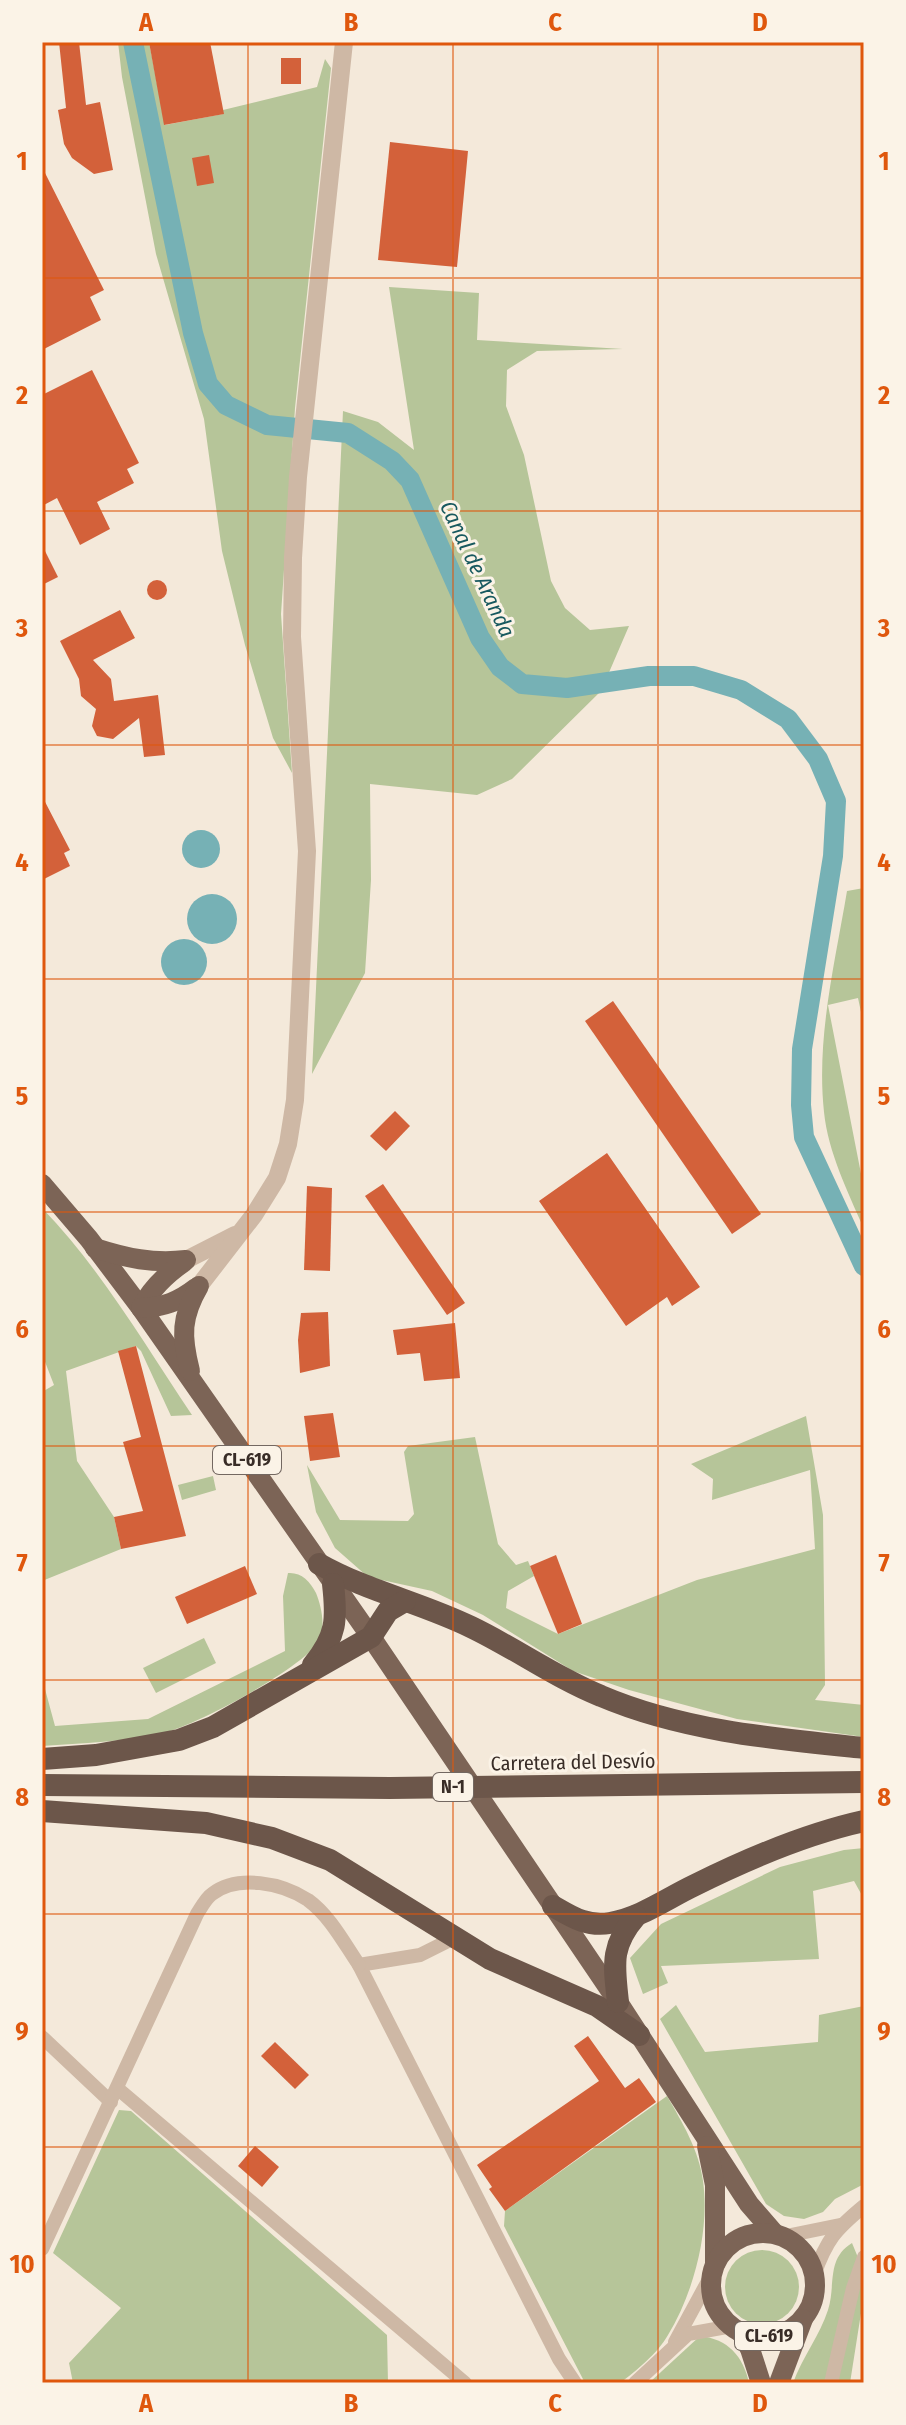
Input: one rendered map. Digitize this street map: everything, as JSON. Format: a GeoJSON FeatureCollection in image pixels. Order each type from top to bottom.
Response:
{"type":"FeatureCollection","features":[{"type":"Feature","properties":{"kind":"highway"},"geometry":{"type":"LineString","coordinates":[[319,1564],[348,1581],[472,1627],[601,1696],[695,1726],[864,1748]]}},
{"type":"Feature","properties":{"kind":"highway"},"geometry":{"type":"LineString","coordinates":[[305,1675],[330,1643],[336,1615],[333,1584]]}},
{"type":"Feature","properties":{"kind":"highway"},"geometry":{"type":"LineString","coordinates":[[42,1759],[96,1755],[179,1740],[213,1727],[371,1637],[388,1611],[405,1601]]}},
{"type":"Feature","properties":{"kind":"highway","name":"Carretera del Desvío"},"geometry":{"type":"LineString","coordinates":[[42,1785],[390,1788],[864,1782]]}},
{"type":"Feature","properties":{"kind":"highway"},"geometry":{"type":"LineString","coordinates":[[42,1811],[206,1823],[272,1838],[330,1860],[490,1959],[597,2006],[639,2035]]}},
{"type":"Feature","properties":{"kind":"highway"},"geometry":{"type":"LineString","coordinates":[[553,1906],[584,1924],[609,1924],[636,1916],[796,1841],[864,1821]]}},
{"type":"Feature","properties":{"kind":"highway"},"geometry":{"type":"LineString","coordinates":[[618,2002],[613,1959],[623,1930],[636,1916]]}},
{"type":"Feature","properties":{"kind":"main road","name":"CL-619"},"geometry":{"type":"LineString","coordinates":[[42,1184],[141,1308],[371,1637],[618,2002],[749,2204],[778,2235],[802,2250],[814,2275],[815,2290],[779,2383]]}},
{"type":"Feature","properties":{"kind":"main road"},"geometry":{"type":"LineString","coordinates":[[95,1248],[140,1261],[164,1263],[186,1260]]}},
{"type":"Feature","properties":{"kind":"main road"},"geometry":{"type":"LineString","coordinates":[[186,1260],[162,1278],[141,1308],[161,1307],[179,1301],[199,1286]]}},
{"type":"Feature","properties":{"kind":"main road"},"geometry":{"type":"LineString","coordinates":[[193,1382],[183,1344],[188,1306],[199,1286]]}},
{"type":"Feature","properties":{"kind":"main road","name":"CL-619"},"geometry":{"type":"LineString","coordinates":[[701,2127],[712,2159],[715,2185],[711,2287],[714,2302],[750,2349],[761,2383]]}},
{"type":"Feature","properties":{"kind":"main road"},"geometry":{"type":"LineString","coordinates":[[714,2268],[723,2251],[747,2235],[778,2235]]}},
{"type":"Feature","properties":{"kind":"main road","name":"CL-619"},"geometry":{"type":"LineString","coordinates":[[736,2329],[758,2336],[775,2335],[791,2328],[804,2316]]}},
{"type":"Feature","properties":{"kind":"street"},"geometry":{"type":"LineString","coordinates":[[199,1286],[277,1178],[288,1144],[295,1100],[307,851],[292,637],[293,558],[344,42]]}},
{"type":"Feature","properties":{"kind":"street"},"geometry":{"type":"LineString","coordinates":[[186,1260],[241,1231]]}},
{"type":"Feature","properties":{"kind":"street"},"geometry":{"type":"LineString","coordinates":[[42,2249],[197,1914],[211,1894],[236,1882],[270,1884],[307,1900],[338,1932],[359,1965],[559,2359],[575,2383]]}},
{"type":"Feature","properties":{"kind":"street"},"geometry":{"type":"LineString","coordinates":[[359,1965],[420,1955],[454,1938]]}},
{"type":"Feature","properties":{"kind":"street"},"geometry":{"type":"LineString","coordinates":[[42,2037],[465,2383]]}},
{"type":"Feature","properties":{"kind":"street"},"geometry":{"type":"LineString","coordinates":[[814,2275],[825,2245],[864,2206]]}},
{"type":"Feature","properties":{"kind":"street"},"geometry":{"type":"LineString","coordinates":[[778,2235],[851,2220]]}},
{"type":"Feature","properties":{"kind":"street"},"geometry":{"type":"LineString","coordinates":[[831,2383],[853,2288],[864,2257]]}},
{"type":"Feature","properties":{"kind":"street"},"geometry":{"type":"LineString","coordinates":[[672,2346],[714,2268]]}},
{"type":"Feature","properties":{"kind":"street"},"geometry":{"type":"LineString","coordinates":[[635,2383],[688,2334],[736,2329]]}},
{"type":"Feature","properties":{"kind":"green space"},"geometry":{"type":"Polygon","coordinates":[[[118,42],[149,42],[165,125],[223,114],[223,110],[317,87],[325,59],[331,68],[295,408],[281,614],[292,773],[273,738],[245,645],[222,551],[204,419],[156,254],[118,42]]]}},
{"type":"Feature","properties":{"kind":"green space"},"geometry":{"type":"Polygon","coordinates":[[[389,287],[479,293],[477,340],[623,349],[537,351],[507,370],[506,406],[524,455],[551,581],[565,608],[590,630],[629,626],[601,691],[512,779],[477,795],[370,784],[371,880],[365,973],[312,1074],[343,411],[378,422],[414,450],[389,287]]]}},
{"type":"Feature","properties":{"kind":"green space"},"geometry":{"type":"Polygon","coordinates":[[[864,888],[864,1026],[858,998],[828,1005],[864,1189],[864,1229],[830,1142],[822,1084],[828,1001],[847,891],[864,888]]]}},
{"type":"Feature","properties":{"kind":"green space"},"geometry":{"type":"Polygon","coordinates":[[[42,1208],[103,1282],[192,1415],[171,1416],[136,1346],[66,1371],[77,1461],[114,1517],[121,1549],[42,1581],[42,1392],[54,1385],[42,1354],[42,1208]]]}},
{"type":"Feature","properties":{"kind":"green space"},"geometry":{"type":"Polygon","coordinates":[[[806,1416],[823,1515],[825,1685],[815,1700],[864,1705],[864,1737],[737,1719],[629,1690],[573,1671],[483,1615],[432,1591],[368,1577],[335,1548],[316,1512],[307,1465],[340,1520],[408,1521],[414,1514],[404,1452],[408,1446],[475,1437],[498,1544],[516,1565],[528,1561],[534,1576],[508,1591],[506,1608],[558,1634],[697,1580],[815,1549],[810,1470],[712,1500],[713,1479],[691,1464],[806,1416]]]}},
{"type":"Feature","properties":{"kind":"green space"},"geometry":{"type":"Polygon","coordinates":[[[213,1476],[216,1490],[182,1500],[178,1485],[213,1476]]]}},
{"type":"Feature","properties":{"kind":"green space"},"geometry":{"type":"Polygon","coordinates":[[[288,1573],[301,1576],[314,1589],[320,1605],[322,1626],[316,1645],[288,1669],[221,1709],[163,1733],[42,1746],[42,1678],[55,1726],[148,1719],[285,1651],[283,1596],[288,1573]]]}},
{"type":"Feature","properties":{"kind":"green space"},"geometry":{"type":"Polygon","coordinates":[[[204,1638],[216,1663],[156,1693],[143,1668],[204,1638]]]}},
{"type":"Feature","properties":{"kind":"green space"},"geometry":{"type":"Polygon","coordinates":[[[864,1848],[864,1899],[854,1881],[813,1891],[819,1959],[661,1966],[668,1983],[643,1994],[630,1958],[661,1924],[780,1867],[844,1850],[864,1848]]]}},
{"type":"Feature","properties":{"kind":"green space"},"geometry":{"type":"Polygon","coordinates":[[[676,2005],[705,2052],[818,2042],[819,2015],[864,2006],[864,2184],[835,2199],[823,2212],[804,2219],[784,2216],[766,2204],[660,2019],[676,2005]]]}},
{"type":"Feature","properties":{"kind":"green space"},"geometry":{"type":"Polygon","coordinates":[[[667,2096],[694,2147],[701,2170],[705,2200],[698,2261],[677,2318],[659,2348],[620,2383],[585,2383],[504,2226],[505,2211],[667,2096]]]}},
{"type":"Feature","properties":{"kind":"green space"},"geometry":{"type":"Polygon","coordinates":[[[119,2110],[131,2111],[387,2335],[388,2383],[73,2383],[69,2363],[121,2308],[53,2253],[119,2110]]]}},
{"type":"Feature","properties":{"kind":"green space"},"geometry":{"type":"Polygon","coordinates":[[[852,2243],[864,2272],[864,2294],[850,2383],[793,2383],[828,2310],[838,2257],[852,2243]]]}},
{"type":"Feature","properties":{"kind":"green space"},"geometry":{"type":"Polygon","coordinates":[[[762,2250],[783,2256],[793,2266],[799,2287],[793,2308],[783,2318],[762,2324],[741,2318],[731,2308],[725,2287],[731,2266],[741,2256],[762,2250]]]}},
{"type":"Feature","properties":{"kind":"green space"},"geometry":{"type":"Polygon","coordinates":[[[700,2336],[719,2341],[733,2350],[743,2365],[749,2383],[649,2383],[700,2336]]]}},
{"type":"Feature","properties":{"kind":"water"},"geometry":{"type":"Polygon","coordinates":[[[201,830],[215,835],[220,849],[215,863],[201,868],[187,863],[182,849],[187,835],[201,830]]]}},
{"type":"Feature","properties":{"kind":"water"},"geometry":{"type":"Polygon","coordinates":[[[202,895],[222,895],[236,909],[236,929],[222,943],[202,943],[188,929],[188,909],[202,895]]]}},
{"type":"Feature","properties":{"kind":"water"},"geometry":{"type":"Polygon","coordinates":[[[184,939],[200,946],[207,962],[200,978],[184,985],[168,978],[161,962],[168,946],[184,939]]]}},
{"type":"Feature","properties":{"kind":"building"},"geometry":{"type":"Polygon","coordinates":[[[59,42],[79,42],[86,105],[100,102],[113,170],[94,174],[72,158],[64,144],[58,110],[66,108],[59,42]]]}},
{"type":"Feature","properties":{"kind":"building"},"geometry":{"type":"Polygon","coordinates":[[[149,42],[210,42],[224,114],[164,125],[149,42]]]}},
{"type":"Feature","properties":{"kind":"building"},"geometry":{"type":"Polygon","coordinates":[[[281,58],[301,58],[301,84],[281,84],[281,58]]]}},
{"type":"Feature","properties":{"kind":"building"},"geometry":{"type":"Polygon","coordinates":[[[390,142],[468,151],[457,267],[378,260],[390,142]]]}},
{"type":"Feature","properties":{"kind":"building"},"geometry":{"type":"Polygon","coordinates":[[[209,155],[214,183],[197,186],[192,158],[209,155]]]}},
{"type":"Feature","properties":{"kind":"building"},"geometry":{"type":"Polygon","coordinates":[[[42,167],[104,290],[90,297],[101,320],[42,350],[42,167]]]}},
{"type":"Feature","properties":{"kind":"building"},"geometry":{"type":"Polygon","coordinates":[[[92,370],[139,463],[127,469],[134,483],[97,502],[110,529],[80,545],[57,498],[42,506],[42,395],[92,370]]]}},
{"type":"Feature","properties":{"kind":"building"},"geometry":{"type":"Polygon","coordinates":[[[42,545],[58,577],[42,585],[42,545]]]}},
{"type":"Feature","properties":{"kind":"building"},"geometry":{"type":"Polygon","coordinates":[[[157,580],[164,583],[167,590],[164,597],[157,600],[150,597],[147,590],[150,583],[157,580]]]}},
{"type":"Feature","properties":{"kind":"building"},"geometry":{"type":"Polygon","coordinates":[[[120,610],[135,638],[93,660],[111,679],[114,701],[158,695],[165,755],[144,757],[139,718],[113,739],[97,736],[92,726],[96,709],[81,696],[79,679],[60,641],[120,610]]]}},
{"type":"Feature","properties":{"kind":"building"},"geometry":{"type":"Polygon","coordinates":[[[42,796],[70,850],[64,853],[70,866],[42,880],[42,796]]]}},
{"type":"Feature","properties":{"kind":"building"},"geometry":{"type":"Polygon","coordinates":[[[613,1001],[761,1214],[732,1234],[585,1021],[613,1001]]]}},
{"type":"Feature","properties":{"kind":"building"},"geometry":{"type":"Polygon","coordinates":[[[395,1111],[410,1126],[386,1151],[370,1136],[395,1111]]]}},
{"type":"Feature","properties":{"kind":"building"},"geometry":{"type":"Polygon","coordinates":[[[607,1153],[700,1287],[672,1306],[667,1297],[626,1326],[539,1201],[607,1153]]]}},
{"type":"Feature","properties":{"kind":"building"},"geometry":{"type":"Polygon","coordinates":[[[383,1184],[465,1303],[447,1315],[365,1196],[383,1184]]]}},
{"type":"Feature","properties":{"kind":"building"},"geometry":{"type":"Polygon","coordinates":[[[307,1186],[332,1188],[330,1271],[304,1270],[307,1186]]]}},
{"type":"Feature","properties":{"kind":"building"},"geometry":{"type":"Polygon","coordinates":[[[328,1312],[330,1366],[300,1373],[298,1340],[301,1313],[328,1312]]]}},
{"type":"Feature","properties":{"kind":"building"},"geometry":{"type":"Polygon","coordinates":[[[455,1323],[460,1378],[424,1381],[420,1353],[397,1355],[393,1330],[455,1323]]]}},
{"type":"Feature","properties":{"kind":"building"},"geometry":{"type":"Polygon","coordinates":[[[136,1346],[186,1536],[121,1549],[114,1517],[143,1511],[123,1442],[141,1437],[118,1351],[136,1346]]]}},
{"type":"Feature","properties":{"kind":"building"},"geometry":{"type":"Polygon","coordinates":[[[333,1413],[340,1457],[310,1461],[304,1416],[333,1413]]]}},
{"type":"Feature","properties":{"kind":"building"},"geometry":{"type":"Polygon","coordinates":[[[556,1555],[582,1624],[558,1634],[530,1566],[556,1555]]]}},
{"type":"Feature","properties":{"kind":"building"},"geometry":{"type":"Polygon","coordinates":[[[245,1566],[257,1594],[187,1624],[175,1597],[245,1566]]]}},
{"type":"Feature","properties":{"kind":"building"},"geometry":{"type":"Polygon","coordinates":[[[588,2036],[625,2088],[639,2078],[656,2102],[505,2211],[477,2165],[599,2081],[574,2046],[588,2036]]]}},
{"type":"Feature","properties":{"kind":"building"},"geometry":{"type":"Polygon","coordinates":[[[275,2042],[309,2075],[295,2089],[261,2056],[275,2042]]]}},
{"type":"Feature","properties":{"kind":"building"},"geometry":{"type":"Polygon","coordinates":[[[255,2146],[279,2167],[262,2187],[238,2166],[255,2146]]]}},
{"type":"Feature","properties":{"kind":"waterway","name":"Canal de Aranda"},"geometry":{"type":"LineString","coordinates":[[133,42],[193,333],[208,384],[226,405],[267,425],[348,433],[392,461],[410,480],[480,638],[500,667],[522,684],[567,688],[649,676],[694,676],[741,690],[788,719],[818,759],[836,801],[833,856],[802,1049],[801,1105],[804,1137],[864,1266]]}}]}
